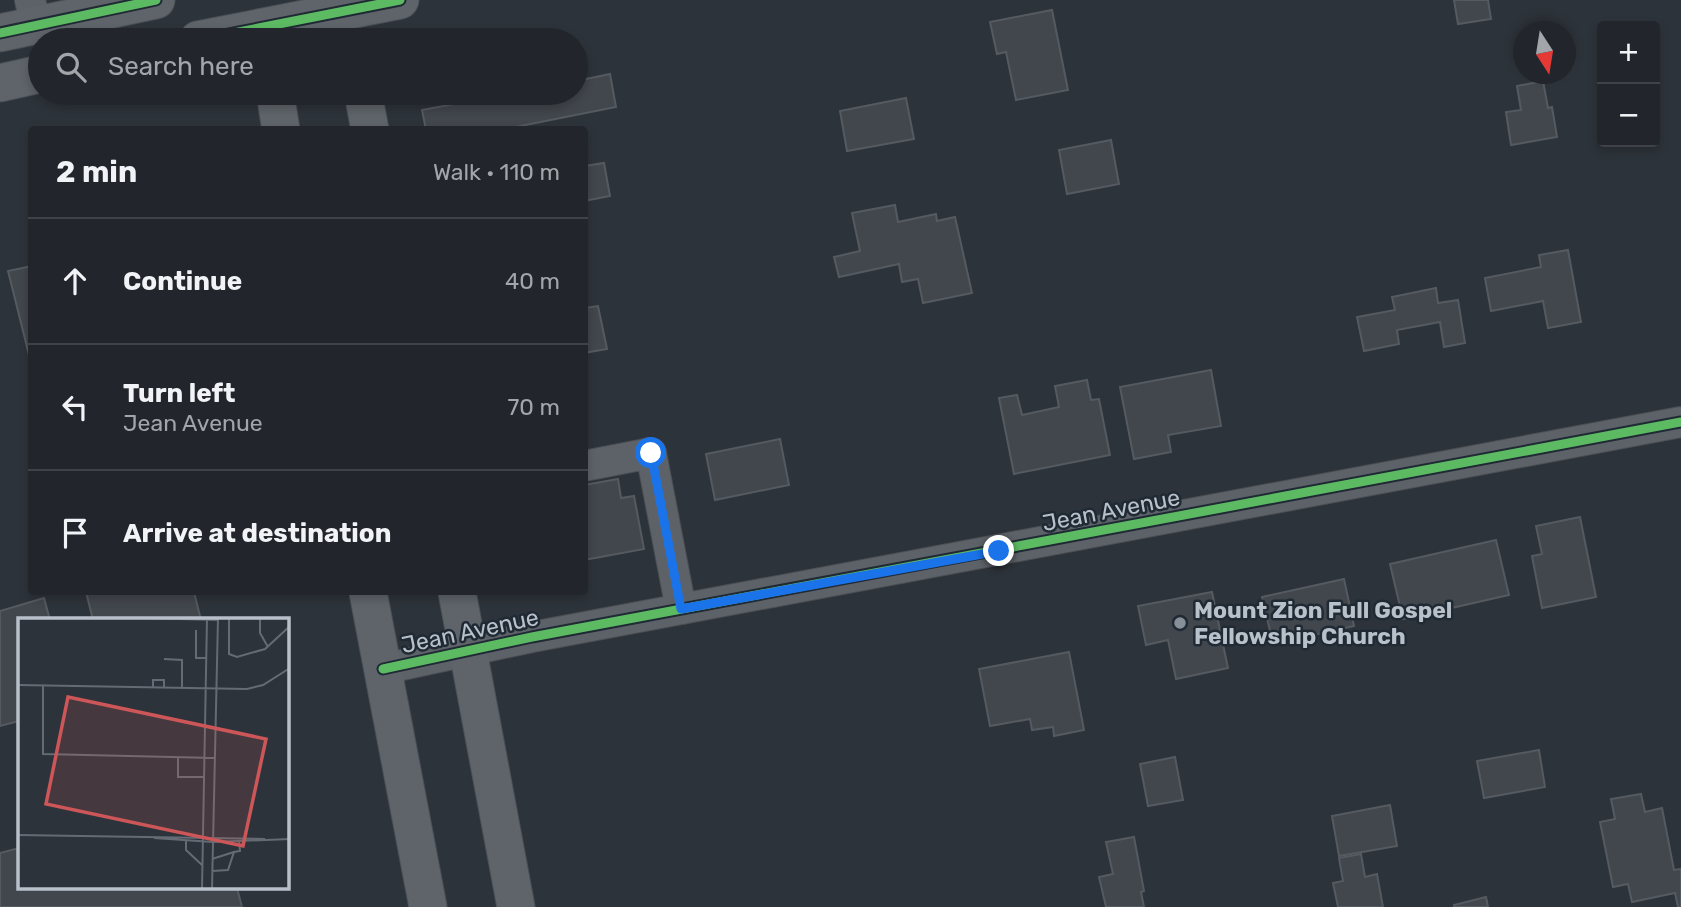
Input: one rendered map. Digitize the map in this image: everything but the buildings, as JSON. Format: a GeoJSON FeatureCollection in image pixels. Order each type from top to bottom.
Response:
{"type":"FeatureCollection","features":[{"type":"Feature","properties":{"kind":"main road"},"geometry":{"type":"LineString","coordinates":[[240,28],[261,22],[349,17],[400,0]]}},
{"type":"Feature","properties":{"kind":"main road"},"geometry":{"type":"LineString","coordinates":[[0,33],[33,13],[135,2]]}},
{"type":"Feature","properties":{"kind":"main road"},"geometry":{"type":"LineString","coordinates":[[0,83],[28,77]]}},
{"type":"Feature","properties":{"kind":"main road"},"geometry":{"type":"LineString","coordinates":[[277,105],[280,126]]}},
{"type":"Feature","properties":{"kind":"main road"},"geometry":{"type":"LineString","coordinates":[[365,105],[369,126]]}},
{"type":"Feature","properties":{"kind":"main road"},"geometry":{"type":"LineString","coordinates":[[369,595],[428,907]]}},
{"type":"Feature","properties":{"kind":"main road"},"geometry":{"type":"LineString","coordinates":[[458,595],[516,907]]}},
{"type":"Feature","properties":{"kind":"street","name":"Jean Avenue"},"geometry":{"type":"LineString","coordinates":[[383,669],[531,637],[1681,422]]}},
{"type":"Feature","properties":{"kind":"street"},"geometry":{"type":"LineString","coordinates":[[588,465],[651,453],[681,609]]}},
{"type":"Feature","properties":{"kind":"cycle path"},"geometry":{"type":"LineString","coordinates":[[0,33],[156,0]]}},
{"type":"Feature","properties":{"kind":"cycle path"},"geometry":{"type":"LineString","coordinates":[[259,28],[400,0]]}},
{"type":"Feature","properties":{"kind":"cycle path"},"geometry":{"type":"LineString","coordinates":[[383,669],[532,637],[1681,422]]}},
{"type":"Feature","properties":{"kind":"place","name":"Mount Zion Full Gospel Fellowship Church"},"geometry":{"type":"Point","coordinates":[1180,623]}},
{"type":"Feature","properties":{"kind":"route"},"geometry":{"type":"LineString","coordinates":[[651,453],[681,609],[999,551]]}}]}
